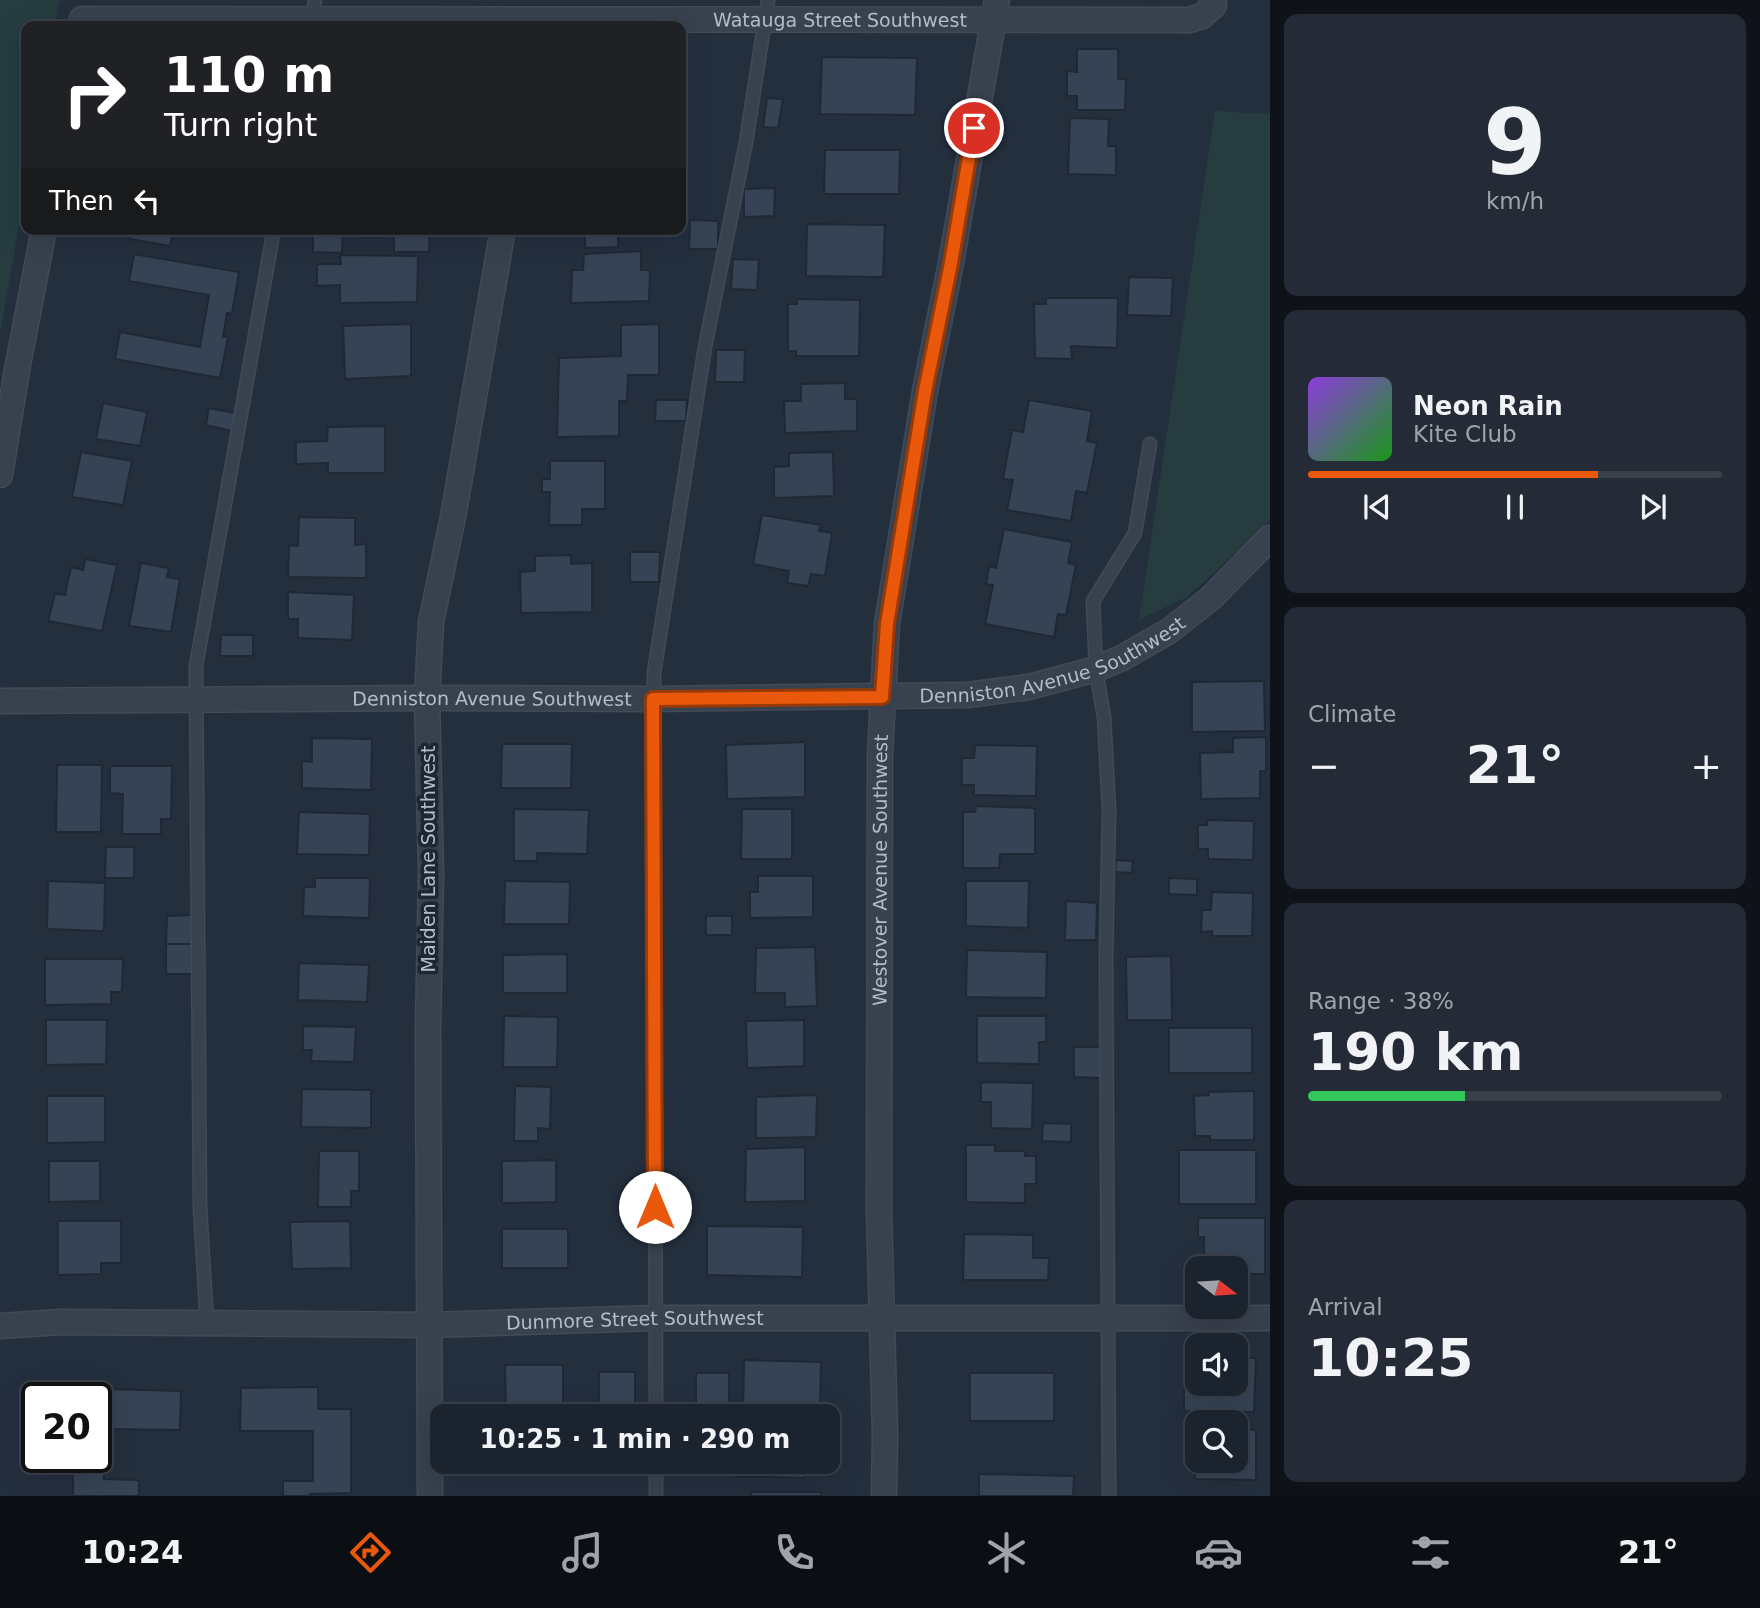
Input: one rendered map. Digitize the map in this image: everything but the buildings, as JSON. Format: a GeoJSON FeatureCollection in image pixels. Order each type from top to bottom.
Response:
{"type":"FeatureCollection","features":[{"type":"Feature","properties":{"kind":"street","name":"Watauga Street Southwest"},"geometry":{"type":"LineString","coordinates":[[83,15],[541,16],[767,10],[995,10],[1189,20],[1202,16],[1214,5]]}},
{"type":"Feature","properties":{"kind":"street","name":"Westover Avenue Southwest"},"geometry":{"type":"LineString","coordinates":[[884,1496],[879,1183],[880,754],[887,624],[925,391],[951,263],[995,10]]}},
{"type":"Feature","properties":{"kind":"street"},"geometry":{"type":"LineString","coordinates":[[0,475],[43,235]]}},
{"type":"Feature","properties":{"kind":"street","name":"Maiden Lane Southwest"},"geometry":{"type":"LineString","coordinates":[[430,1496],[428,1029],[431,874],[427,698],[431,622],[453,517],[502,235]]}},
{"type":"Feature","properties":{"kind":"street","name":"Denniston Avenue Southwest"},"geometry":{"type":"LineString","coordinates":[[0,701],[653,699],[980,694],[1029,687],[1096,669],[1122,658],[1169,631],[1211,598],[1270,538]]}},
{"type":"Feature","properties":{"kind":"street","name":"Dunmore Street Southwest"},"geometry":{"type":"LineString","coordinates":[[0,1326],[60,1322],[430,1325],[656,1318],[1270,1318]]}},
{"type":"Feature","properties":{"kind":"lane"},"geometry":{"type":"LineString","coordinates":[[656,1404],[654,673],[705,347],[746,142],[767,10]]}},
{"type":"Feature","properties":{"kind":"lane"},"geometry":{"type":"LineString","coordinates":[[207,1323],[200,1208],[196,666],[273,235]]}},
{"type":"Feature","properties":{"kind":"lane"},"geometry":{"type":"LineString","coordinates":[[1109,1496],[1106,958],[1109,810],[1104,718],[1096,669],[1093,601],[1135,533],[1150,444]]}},
{"type":"Feature","properties":{"kind":"lane"},"geometry":{"type":"LineString","coordinates":[[656,1474],[656,1496]]}},
{"type":"Feature","properties":{"kind":"green space"},"geometry":{"type":"Polygon","coordinates":[[[0,0],[59,0],[55,21],[21,21],[21,214],[0,334],[0,0]]]}},
{"type":"Feature","properties":{"kind":"green space"},"geometry":{"type":"Polygon","coordinates":[[[1215,111],[1270,114],[1270,519],[1187,597],[1139,620],[1215,111]]]}},
{"type":"Feature","properties":{"kind":"route"},"geometry":{"type":"LineString","coordinates":[[655,1207],[653,699],[882,697],[887,624],[925,391],[951,263],[974,128]]}}]}
